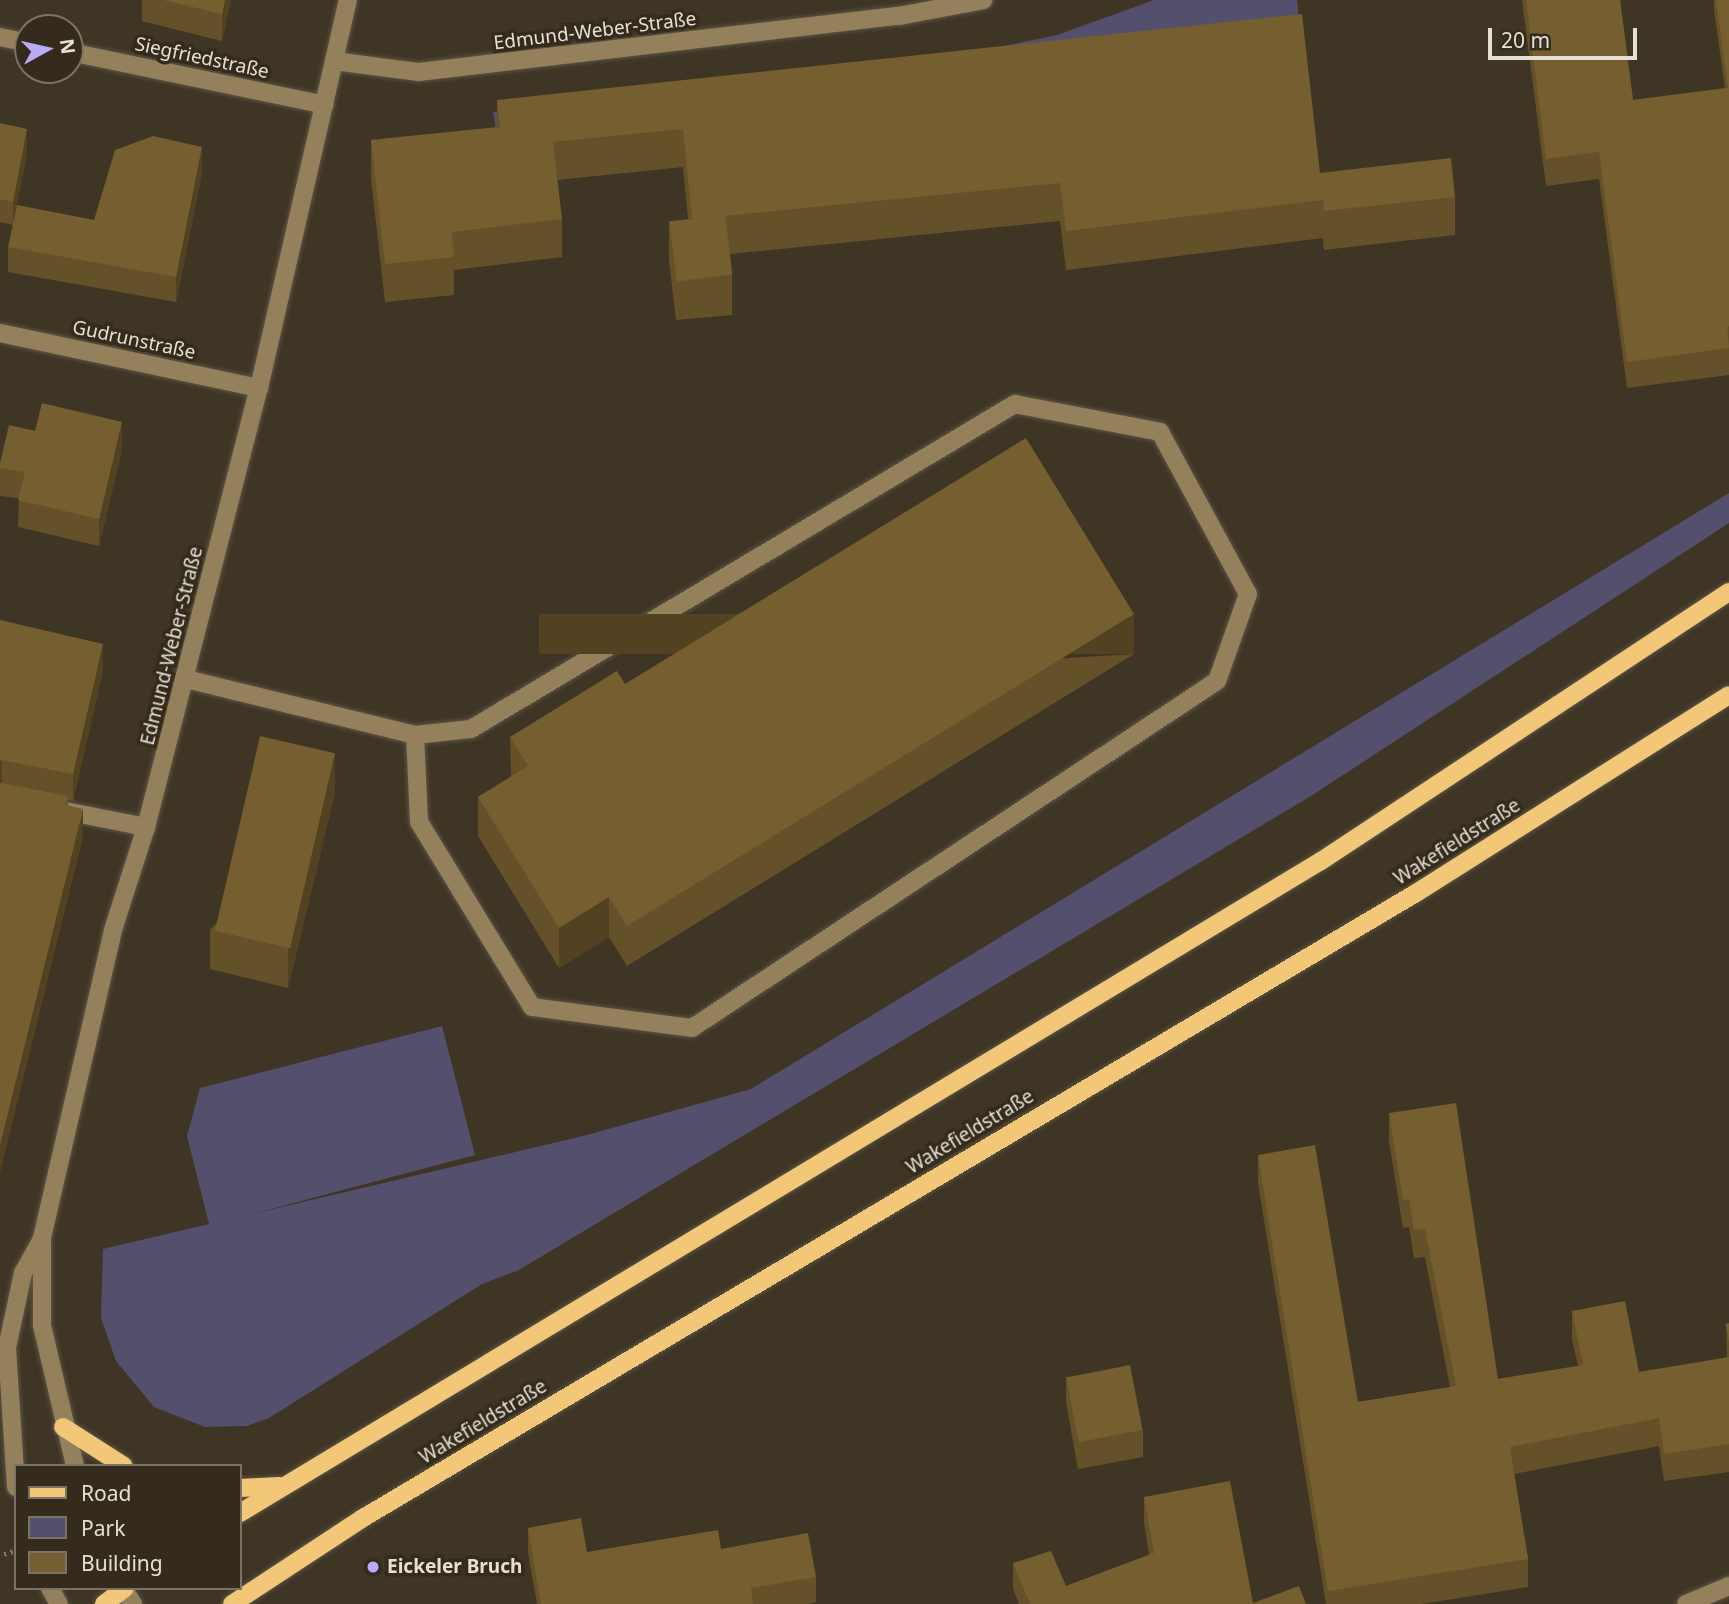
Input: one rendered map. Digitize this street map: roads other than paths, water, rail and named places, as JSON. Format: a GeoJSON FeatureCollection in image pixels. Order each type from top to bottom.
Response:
{"type":"FeatureCollection","features":[{"type":"Feature","properties":{"kind":"main road"},"geometry":{"type":"LineString","coordinates":[[242,1512],[1321,861],[1729,592]]}},
{"type":"Feature","properties":{"kind":"main road","name":"Wakefieldstraße"},"geometry":{"type":"LineString","coordinates":[[232,1604],[363,1518],[1416,893],[1729,695]]}},
{"type":"Feature","properties":{"kind":"main road"},"geometry":{"type":"LineString","coordinates":[[62,1427],[121,1464]]}},
{"type":"Feature","properties":{"kind":"main road"},"geometry":{"type":"LineString","coordinates":[[242,1488],[283,1486]]}},
{"type":"Feature","properties":{"kind":"main road"},"geometry":{"type":"LineString","coordinates":[[104,1604],[126,1592]]}},
{"type":"Feature","properties":{"kind":"street","name":"Edmund-Weber-Straße"},"geometry":{"type":"LineString","coordinates":[[74,1464],[62,1427],[43,1325],[42,1238],[113,930],[146,827],[186,679],[259,388],[348,0]]}},
{"type":"Feature","properties":{"kind":"street","name":"Edmund-Weber-Straße"},"geometry":{"type":"LineString","coordinates":[[334,61],[419,72],[899,16],[984,0]]}},
{"type":"Feature","properties":{"kind":"street","name":"Siegfriedstraße"},"geometry":{"type":"LineString","coordinates":[[84,55],[324,105]]}},
{"type":"Feature","properties":{"kind":"street","name":"Gudrunstraße"},"geometry":{"type":"LineString","coordinates":[[0,333],[259,388]]}},
{"type":"Feature","properties":{"kind":"street"},"geometry":{"type":"LineString","coordinates":[[186,679],[415,735],[471,729],[1015,404],[1160,432],[1248,594],[1217,681],[692,1028],[532,1007],[419,822],[415,735]]}},
{"type":"Feature","properties":{"kind":"street"},"geometry":{"type":"LineString","coordinates":[[40,806],[146,827]]}},
{"type":"Feature","properties":{"kind":"street","name":"Edmund-Weber-Straße"},"geometry":{"type":"LineString","coordinates":[[15,1464],[7,1348],[23,1273],[42,1238]]}},
{"type":"Feature","properties":{"kind":"street"},"geometry":{"type":"LineString","coordinates":[[1686,1604],[1729,1586]]}},
{"type":"Feature","properties":{"kind":"place","name":"Eickeler Bruch"},"geometry":{"type":"Point","coordinates":[373,1567]}}]}
